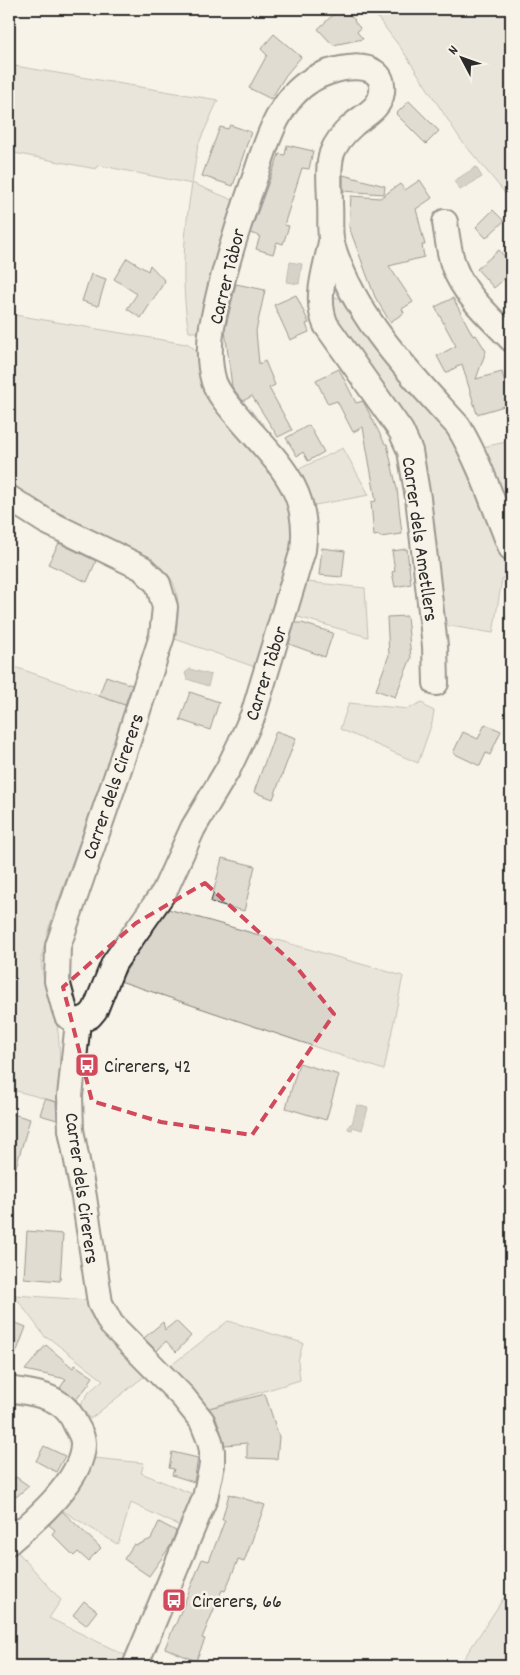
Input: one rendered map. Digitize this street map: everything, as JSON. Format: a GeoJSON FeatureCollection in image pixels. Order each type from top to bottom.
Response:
{"type":"FeatureCollection","features":[{"type":"Feature","properties":{"kind":"street","name":"Carrer Tàbor"},"geometry":{"type":"LineString","coordinates":[[78,1022],[90,1016],[95,1010],[114,962],[164,892],[193,828],[228,769],[253,714],[300,564],[304,545],[305,524],[294,487],[269,450],[247,427],[220,393],[214,382],[211,366],[212,329],[226,267],[269,136],[290,98],[310,80],[319,76],[341,69],[360,67],[377,73],[381,81],[382,96],[378,105],[343,134],[331,156],[332,242],[354,296],[370,322],[389,348],[458,426],[466,439],[511,548]]}},
{"type":"Feature","properties":{"kind":"street"},"geometry":{"type":"LineString","coordinates":[[445,222],[453,265],[459,278],[475,301],[511,339]]}},
{"type":"Feature","properties":{"kind":"street","name":"Carrer dels Ametllers"},"geometry":{"type":"LineString","coordinates":[[332,242],[319,303],[321,314],[326,325],[401,431],[410,451],[420,508],[434,636],[436,683]]}},
{"type":"Feature","properties":{"kind":"street","name":"Carrer dels Cirerers"},"geometry":{"type":"LineString","coordinates":[[9,498],[47,522],[142,568],[158,584],[165,607],[162,636],[118,772],[58,946],[57,982],[67,1016],[78,1022],[70,1096],[71,1130],[84,1197],[100,1303],[110,1324],[183,1397],[202,1422],[212,1451],[212,1465],[205,1498],[134,1666]]}},
{"type":"Feature","properties":{"kind":"street"},"geometry":{"type":"LineString","coordinates":[[9,1389],[47,1397],[56,1401],[73,1417],[83,1442],[75,1470],[58,1497],[9,1542]]}},
{"type":"Feature","properties":{"kind":"highlighted area"},"geometry":{"type":"Polygon","coordinates":[[[205,883],[295,965],[334,1014],[252,1135],[161,1122],[92,1101],[63,987],[136,923],[205,883]]]}},
{"type":"Feature","properties":{"kind":"shaded area"},"geometry":{"type":"Polygon","coordinates":[[[371,9],[511,9],[511,200],[461,140],[403,51],[371,9]]]}},
{"type":"Feature","properties":{"kind":"shaded area"},"geometry":{"type":"Polygon","coordinates":[[[9,65],[218,100],[198,145],[192,183],[235,201],[201,332],[189,332],[186,314],[184,258],[192,184],[98,165],[96,169],[9,152],[9,65]]]}},
{"type":"Feature","properties":{"kind":"shaded area"},"geometry":{"type":"Polygon","coordinates":[[[476,167],[482,177],[460,190],[454,181],[476,167]]]}},
{"type":"Feature","properties":{"kind":"shaded area"},"geometry":{"type":"Polygon","coordinates":[[[290,262],[302,264],[299,284],[287,282],[290,262]]]}},
{"type":"Feature","properties":{"kind":"shaded area"},"geometry":{"type":"Polygon","coordinates":[[[337,297],[376,351],[456,442],[461,452],[497,544],[510,568],[502,579],[493,633],[444,625],[423,459],[338,322],[332,306],[332,300],[337,297]]]}},
{"type":"Feature","properties":{"kind":"shaded area"},"geometry":{"type":"Polygon","coordinates":[[[9,314],[187,343],[199,353],[256,454],[281,485],[294,515],[292,560],[255,667],[175,639],[178,615],[176,590],[165,572],[154,564],[50,509],[9,481],[9,314]]]}},
{"type":"Feature","properties":{"kind":"shaded area"},"geometry":{"type":"Polygon","coordinates":[[[511,441],[511,523],[489,457],[483,447],[511,441]]]}},
{"type":"Feature","properties":{"kind":"shaded area"},"geometry":{"type":"Polygon","coordinates":[[[343,448],[369,495],[315,505],[302,476],[297,470],[343,448]]]}},
{"type":"Feature","properties":{"kind":"shaded area"},"geometry":{"type":"Polygon","coordinates":[[[307,582],[365,588],[368,637],[295,616],[307,582]]]}},
{"type":"Feature","properties":{"kind":"shaded area"},"geometry":{"type":"Polygon","coordinates":[[[9,665],[128,706],[49,927],[43,953],[43,976],[56,1018],[58,1034],[60,1064],[58,1102],[9,1089],[9,665]]]}},
{"type":"Feature","properties":{"kind":"shaded area"},"geometry":{"type":"Polygon","coordinates":[[[190,669],[211,675],[208,686],[187,679],[185,673],[190,669]]]}},
{"type":"Feature","properties":{"kind":"shaded area"},"geometry":{"type":"Polygon","coordinates":[[[422,702],[426,707],[434,711],[432,723],[418,763],[340,729],[349,703],[408,709],[422,702]]]}},
{"type":"Feature","properties":{"kind":"shaded area"},"geometry":{"type":"Polygon","coordinates":[[[168,909],[403,976],[384,1070],[120,981],[152,928],[168,909]]]}},
{"type":"Feature","properties":{"kind":"shaded area"},"geometry":{"type":"Polygon","coordinates":[[[357,1105],[368,1108],[362,1130],[353,1127],[352,1130],[348,1129],[350,1124],[352,1124],[357,1105]]]}},
{"type":"Feature","properties":{"kind":"shaded area"},"geometry":{"type":"Polygon","coordinates":[[[14,1295],[89,1300],[97,1324],[146,1375],[90,1419],[80,1405],[90,1391],[103,1380],[49,1338],[46,1338],[14,1295]]]}},
{"type":"Feature","properties":{"kind":"shaded area"},"geometry":{"type":"Polygon","coordinates":[[[228,1321],[303,1343],[298,1361],[300,1380],[206,1409],[169,1367],[228,1321]]]}},
{"type":"Feature","properties":{"kind":"shaded area"},"geometry":{"type":"Polygon","coordinates":[[[93,1458],[144,1463],[141,1473],[195,1495],[182,1527],[131,1503],[117,1544],[60,1509],[93,1458]]]}},
{"type":"Feature","properties":{"kind":"shaded area"},"geometry":{"type":"Polygon","coordinates":[[[16,1550],[61,1600],[49,1618],[127,1656],[121,1666],[9,1666],[9,1556],[16,1550]]]}},
{"type":"Feature","properties":{"kind":"shaded area"},"geometry":{"type":"Polygon","coordinates":[[[511,1587],[511,1666],[459,1666],[511,1587]]]}},
{"type":"Feature","properties":{"kind":"building"},"geometry":{"type":"Polygon","coordinates":[[[339,9],[343,9],[355,20],[360,28],[357,32],[363,39],[333,45],[318,29],[339,9]]]}},
{"type":"Feature","properties":{"kind":"building"},"geometry":{"type":"Polygon","coordinates":[[[274,34],[301,57],[286,75],[271,99],[249,88],[267,55],[261,49],[274,34]]]}},
{"type":"Feature","properties":{"kind":"building"},"geometry":{"type":"Polygon","coordinates":[[[409,101],[439,131],[426,144],[396,114],[409,101]]]}},
{"type":"Feature","properties":{"kind":"building"},"geometry":{"type":"Polygon","coordinates":[[[230,125],[251,132],[233,186],[202,176],[220,127],[228,129],[230,125]]]}},
{"type":"Feature","properties":{"kind":"building"},"geometry":{"type":"Polygon","coordinates":[[[287,145],[313,151],[309,169],[302,168],[284,225],[289,226],[283,244],[277,242],[273,254],[256,249],[260,236],[250,233],[279,154],[285,155],[287,145]]]}},
{"type":"Feature","properties":{"kind":"building"},"geometry":{"type":"Polygon","coordinates":[[[343,175],[385,186],[384,194],[343,191],[343,175]]]}},
{"type":"Feature","properties":{"kind":"building"},"geometry":{"type":"Polygon","coordinates":[[[420,180],[432,198],[416,209],[425,245],[422,245],[424,257],[389,266],[413,302],[402,309],[404,313],[390,322],[375,297],[349,227],[351,196],[380,198],[400,184],[405,190],[420,180]]]}},
{"type":"Feature","properties":{"kind":"building"},"geometry":{"type":"Polygon","coordinates":[[[493,210],[504,221],[486,238],[476,227],[493,210]]]}},
{"type":"Feature","properties":{"kind":"building"},"geometry":{"type":"Polygon","coordinates":[[[499,250],[511,264],[511,273],[494,288],[477,269],[499,250]]]}},
{"type":"Feature","properties":{"kind":"building"},"geometry":{"type":"Polygon","coordinates":[[[127,258],[148,271],[150,265],[165,281],[141,318],[127,309],[137,294],[114,279],[127,258]]]}},
{"type":"Feature","properties":{"kind":"building"},"geometry":{"type":"Polygon","coordinates":[[[91,274],[106,279],[98,306],[82,301],[91,274]]]}},
{"type":"Feature","properties":{"kind":"building"},"geometry":{"type":"Polygon","coordinates":[[[236,284],[265,290],[256,331],[259,364],[265,361],[275,385],[269,388],[292,430],[278,437],[252,396],[243,401],[232,387],[225,330],[236,284]]]}},
{"type":"Feature","properties":{"kind":"building"},"geometry":{"type":"Polygon","coordinates":[[[296,295],[309,323],[306,324],[309,332],[290,340],[274,305],[296,295]]]}},
{"type":"Feature","properties":{"kind":"building"},"geometry":{"type":"Polygon","coordinates":[[[453,298],[473,336],[476,335],[486,351],[476,379],[502,372],[511,404],[477,414],[462,364],[446,373],[437,356],[456,346],[435,307],[453,298]]]}},
{"type":"Feature","properties":{"kind":"building"},"geometry":{"type":"Polygon","coordinates":[[[339,369],[356,403],[363,401],[385,444],[387,444],[397,489],[402,534],[374,536],[371,502],[376,501],[363,427],[353,432],[337,401],[328,404],[316,380],[339,369]]]}},
{"type":"Feature","properties":{"kind":"building"},"geometry":{"type":"Polygon","coordinates":[[[309,425],[324,452],[308,461],[303,452],[297,456],[286,438],[309,425]]]}},
{"type":"Feature","properties":{"kind":"building"},"geometry":{"type":"Polygon","coordinates":[[[59,543],[96,561],[87,582],[48,564],[59,543]]]}},
{"type":"Feature","properties":{"kind":"building"},"geometry":{"type":"Polygon","coordinates":[[[322,548],[345,551],[342,577],[319,575],[322,548]]]}},
{"type":"Feature","properties":{"kind":"building"},"geometry":{"type":"Polygon","coordinates":[[[407,549],[411,584],[395,587],[392,572],[395,571],[392,551],[407,549]]]}},
{"type":"Feature","properties":{"kind":"building"},"geometry":{"type":"Polygon","coordinates":[[[407,616],[411,658],[395,697],[376,690],[389,655],[387,617],[407,616]]]}},
{"type":"Feature","properties":{"kind":"building"},"geometry":{"type":"Polygon","coordinates":[[[295,623],[302,623],[333,633],[325,657],[289,644],[295,623]]]}},
{"type":"Feature","properties":{"kind":"building"},"geometry":{"type":"Polygon","coordinates":[[[106,676],[132,685],[125,705],[99,696],[106,676]]]}},
{"type":"Feature","properties":{"kind":"building"},"geometry":{"type":"Polygon","coordinates":[[[190,692],[219,702],[210,730],[180,720],[190,692]]]}},
{"type":"Feature","properties":{"kind":"building"},"geometry":{"type":"Polygon","coordinates":[[[485,724],[501,731],[490,755],[486,753],[480,766],[453,753],[463,732],[478,739],[485,724]]]}},
{"type":"Feature","properties":{"kind":"building"},"geometry":{"type":"Polygon","coordinates":[[[276,731],[296,738],[273,799],[254,792],[276,731]]]}},
{"type":"Feature","properties":{"kind":"building"},"geometry":{"type":"Polygon","coordinates":[[[222,858],[255,866],[244,911],[211,902],[222,858]]]}},
{"type":"Feature","properties":{"kind":"building"},"geometry":{"type":"Polygon","coordinates":[[[299,1063],[339,1075],[326,1120],[286,1108],[299,1063]]]}},
{"type":"Feature","properties":{"kind":"building"},"geometry":{"type":"Polygon","coordinates":[[[45,1099],[56,1102],[57,1120],[40,1115],[45,1099]]]}},
{"type":"Feature","properties":{"kind":"building"},"geometry":{"type":"Polygon","coordinates":[[[9,1113],[30,1119],[13,1177],[9,1177],[9,1113]]]}},
{"type":"Feature","properties":{"kind":"building"},"geometry":{"type":"Polygon","coordinates":[[[27,1231],[63,1234],[60,1281],[24,1278],[27,1231]]]}},
{"type":"Feature","properties":{"kind":"building"},"geometry":{"type":"Polygon","coordinates":[[[9,1320],[26,1327],[10,1369],[9,1369],[9,1320]]]}},
{"type":"Feature","properties":{"kind":"building"},"geometry":{"type":"Polygon","coordinates":[[[176,1321],[191,1336],[176,1352],[166,1341],[157,1351],[144,1338],[163,1322],[165,1330],[176,1321]]]}},
{"type":"Feature","properties":{"kind":"building"},"geometry":{"type":"Polygon","coordinates":[[[46,1345],[73,1368],[75,1365],[93,1377],[90,1384],[76,1400],[60,1388],[66,1379],[25,1370],[46,1345]]]}},
{"type":"Feature","properties":{"kind":"building"},"geometry":{"type":"Polygon","coordinates":[[[265,1394],[279,1437],[277,1459],[247,1458],[247,1443],[225,1445],[215,1416],[209,1408],[265,1394]]]}},
{"type":"Feature","properties":{"kind":"building"},"geometry":{"type":"Polygon","coordinates":[[[44,1446],[65,1456],[56,1472],[36,1461],[44,1446]]]}},
{"type":"Feature","properties":{"kind":"building"},"geometry":{"type":"Polygon","coordinates":[[[172,1452],[198,1458],[194,1482],[172,1475],[174,1469],[169,1468],[172,1452]]]}},
{"type":"Feature","properties":{"kind":"building"},"geometry":{"type":"Polygon","coordinates":[[[16,1477],[29,1486],[16,1497],[9,1489],[9,1484],[16,1477]]]}},
{"type":"Feature","properties":{"kind":"building"},"geometry":{"type":"Polygon","coordinates":[[[229,1494],[265,1505],[244,1562],[238,1560],[225,1591],[222,1590],[202,1638],[205,1639],[196,1661],[165,1648],[202,1559],[209,1561],[225,1520],[222,1520],[229,1494]]]}},
{"type":"Feature","properties":{"kind":"building"},"geometry":{"type":"Polygon","coordinates":[[[62,1511],[101,1548],[88,1561],[78,1552],[74,1556],[52,1534],[55,1530],[49,1525],[62,1511]]]}},
{"type":"Feature","properties":{"kind":"building"},"geometry":{"type":"Polygon","coordinates":[[[159,1522],[176,1531],[171,1545],[149,1576],[124,1559],[134,1544],[137,1545],[151,1539],[159,1522]]]}},
{"type":"Feature","properties":{"kind":"building"},"geometry":{"type":"Polygon","coordinates":[[[84,1601],[97,1611],[86,1625],[73,1615],[84,1601]]]}},
{"type":"Feature","properties":{"kind":"place","name":"Cirerers, 42"},"geometry":{"type":"Point","coordinates":[87,1065]}},
{"type":"Feature","properties":{"kind":"place","name":"Cirerers, 66"},"geometry":{"type":"Point","coordinates":[174,1600]}}]}
